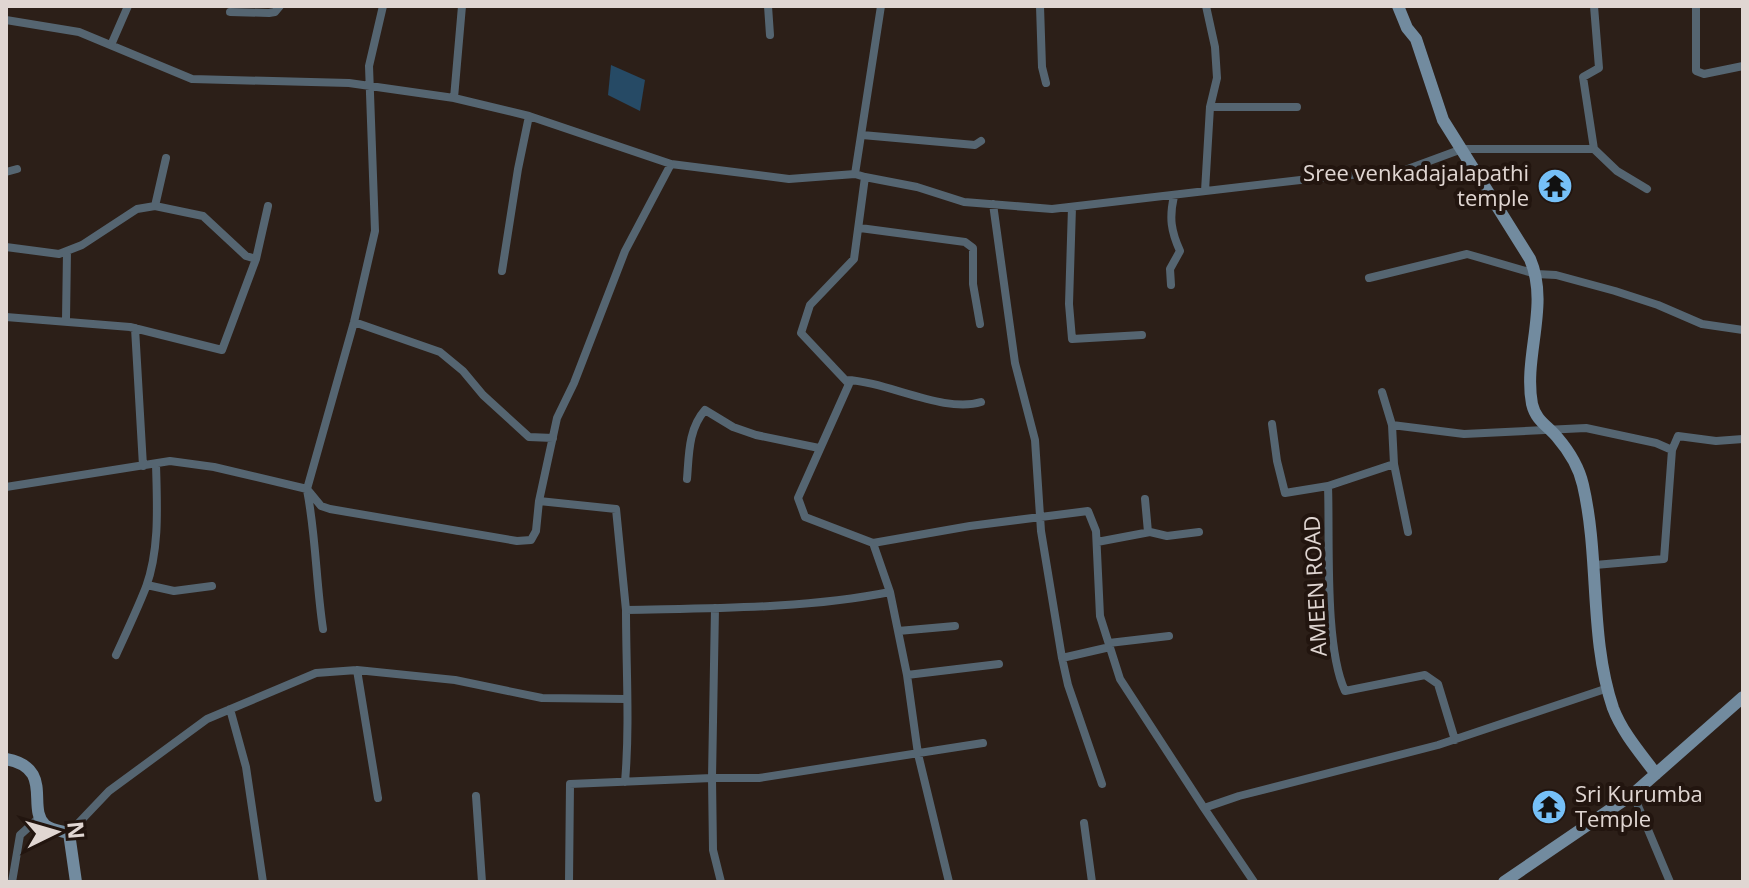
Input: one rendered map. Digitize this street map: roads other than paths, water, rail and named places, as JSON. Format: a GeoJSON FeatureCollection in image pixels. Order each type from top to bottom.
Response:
{"type":"FeatureCollection","features":[{"type":"Feature","properties":{"kind":"main road"},"geometry":{"type":"LineString","coordinates":[[1398,6],[1407,28],[1416,39],[1443,120],[1536,274],[1530,376],[1532,406],[1539,421],[1572,457],[1582,482],[1595,565],[1603,668],[1608,688],[1623,728],[1656,774]]}},
{"type":"Feature","properties":{"kind":"main road"},"geometry":{"type":"LineString","coordinates":[[1504,882],[1633,794],[1741,701]]}},
{"type":"Feature","properties":{"kind":"main road"},"geometry":{"type":"LineString","coordinates":[[6,759],[19,762],[31,773],[37,785],[40,817],[47,827],[69,833],[76,882]]}},
{"type":"Feature","properties":{"kind":"street"},"geometry":{"type":"LineString","coordinates":[[111,45],[128,6]]}},
{"type":"Feature","properties":{"kind":"street"},"geometry":{"type":"LineString","coordinates":[[230,12],[269,13],[280,6]]}},
{"type":"Feature","properties":{"kind":"street"},"geometry":{"type":"LineString","coordinates":[[323,629],[317,592],[315,528],[307,489],[354,322],[375,231],[369,66],[383,6]]}},
{"type":"Feature","properties":{"kind":"street"},"geometry":{"type":"LineString","coordinates":[[454,98],[462,6]]}},
{"type":"Feature","properties":{"kind":"street"},"geometry":{"type":"LineString","coordinates":[[768,6],[770,35]]}},
{"type":"Feature","properties":{"kind":"street"},"geometry":{"type":"LineString","coordinates":[[855,174],[881,6]]}},
{"type":"Feature","properties":{"kind":"street"},"geometry":{"type":"LineString","coordinates":[[1040,6],[1042,67],[1046,83]]}},
{"type":"Feature","properties":{"kind":"street"},"geometry":{"type":"LineString","coordinates":[[1205,191],[1210,107],[1217,78],[1215,47],[1206,6]]}},
{"type":"Feature","properties":{"kind":"street"},"geometry":{"type":"LineString","coordinates":[[1594,6],[1599,68],[1583,77],[1594,149],[1617,171],[1647,189]]}},
{"type":"Feature","properties":{"kind":"street"},"geometry":{"type":"LineString","coordinates":[[1696,6],[1696,71],[1704,74],[1743,66]]}},
{"type":"Feature","properties":{"kind":"street"},"geometry":{"type":"LineString","coordinates":[[6,20],[79,32],[192,79],[349,83],[454,98],[529,116],[671,164],[789,179],[855,174],[917,187],[964,202],[1052,209],[1405,170],[1462,149],[1594,149]]}},
{"type":"Feature","properties":{"kind":"street"},"geometry":{"type":"LineString","coordinates":[[1210,107],[1297,107]]}},
{"type":"Feature","properties":{"kind":"street"},"geometry":{"type":"LineString","coordinates":[[502,271],[529,116]]}},
{"type":"Feature","properties":{"kind":"street"},"geometry":{"type":"LineString","coordinates":[[862,135],[975,145],[981,141]]}},
{"type":"Feature","properties":{"kind":"street"},"geometry":{"type":"LineString","coordinates":[[155,206],[166,158]]}},
{"type":"Feature","properties":{"kind":"street"},"geometry":{"type":"LineString","coordinates":[[6,487],[170,461],[214,467],[307,489],[321,506],[330,509],[517,541],[531,540],[536,531],[539,501],[557,418],[574,383],[625,251],[671,164]]}},
{"type":"Feature","properties":{"kind":"street"},"geometry":{"type":"LineString","coordinates":[[6,172],[17,169]]}},
{"type":"Feature","properties":{"kind":"street"},"geometry":{"type":"LineString","coordinates":[[865,177],[854,259],[810,305],[801,333],[849,384],[798,498],[805,517],[873,543],[970,526],[1088,511],[1097,542],[1100,616],[1120,679],[1254,882]]}},
{"type":"Feature","properties":{"kind":"street"},"geometry":{"type":"LineString","coordinates":[[1171,285],[1170,269],[1180,251],[1172,231],[1170,214],[1174,196]]}},
{"type":"Feature","properties":{"kind":"street"},"geometry":{"type":"LineString","coordinates":[[993,204],[1015,363],[1035,440],[1041,517],[1062,658],[1077,714],[1102,784]]}},
{"type":"Feature","properties":{"kind":"street"},"geometry":{"type":"LineString","coordinates":[[6,247],[59,254],[105,232],[137,209],[155,206],[203,216],[246,256],[256,259]]}},
{"type":"Feature","properties":{"kind":"street"},"geometry":{"type":"LineString","coordinates":[[6,317],[135,328],[222,350],[256,259],[268,206]]}},
{"type":"Feature","properties":{"kind":"street"},"geometry":{"type":"LineString","coordinates":[[1072,207],[1069,304],[1072,339],[1142,335]]}},
{"type":"Feature","properties":{"kind":"street"},"geometry":{"type":"LineString","coordinates":[[860,228],[965,242],[973,248],[973,284],[980,324]]}},
{"type":"Feature","properties":{"kind":"street"},"geometry":{"type":"LineString","coordinates":[[66,320],[67,251]]}},
{"type":"Feature","properties":{"kind":"street"},"geometry":{"type":"LineString","coordinates":[[1369,278],[1467,254],[1536,274],[1556,275],[1615,291],[1702,324],[1743,330]]}},
{"type":"Feature","properties":{"kind":"street"},"geometry":{"type":"LineString","coordinates":[[354,322],[440,352],[529,437],[553,438]]}},
{"type":"Feature","properties":{"kind":"street"},"geometry":{"type":"LineString","coordinates":[[135,328],[143,466]]}},
{"type":"Feature","properties":{"kind":"street"},"geometry":{"type":"LineString","coordinates":[[845,380],[910,392],[937,402],[981,402]]}},
{"type":"Feature","properties":{"kind":"street"},"geometry":{"type":"LineString","coordinates":[[1382,392],[1392,425],[1394,464],[1408,532]]}},
{"type":"Feature","properties":{"kind":"street"},"geometry":{"type":"LineString","coordinates":[[687,479],[691,435],[705,410],[733,427],[756,435],[819,448]]}},
{"type":"Feature","properties":{"kind":"street"},"geometry":{"type":"LineString","coordinates":[[1272,424],[1285,493],[1328,486]]}},
{"type":"Feature","properties":{"kind":"street"},"geometry":{"type":"LineString","coordinates":[[1392,425],[1464,434],[1586,428],[1656,443],[1672,450]]}},
{"type":"Feature","properties":{"kind":"street"},"geometry":{"type":"LineString","coordinates":[[1595,565],[1664,559],[1672,450],[1678,436],[1716,441],[1743,439]]}},
{"type":"Feature","properties":{"kind":"street"},"geometry":{"type":"LineString","coordinates":[[116,655],[147,585],[157,520],[156,464]]}},
{"type":"Feature","properties":{"kind":"street","name":"AMEEN ROAD"},"geometry":{"type":"LineString","coordinates":[[1394,464],[1328,486],[1332,616],[1338,676],[1345,691],[1425,675],[1438,684],[1455,740]]}},
{"type":"Feature","properties":{"kind":"street"},"geometry":{"type":"LineString","coordinates":[[1145,499],[1148,532]]}},
{"type":"Feature","properties":{"kind":"street"},"geometry":{"type":"LineString","coordinates":[[539,501],[616,509],[626,610],[626,699],[629,714],[625,782]]}},
{"type":"Feature","properties":{"kind":"street"},"geometry":{"type":"LineString","coordinates":[[1097,542],[1148,532],[1167,536],[1199,532]]}},
{"type":"Feature","properties":{"kind":"street"},"geometry":{"type":"LineString","coordinates":[[873,543],[890,592],[907,675],[918,754],[949,882]]}},
{"type":"Feature","properties":{"kind":"street"},"geometry":{"type":"LineString","coordinates":[[147,585],[174,591],[212,586]]}},
{"type":"Feature","properties":{"kind":"street"},"geometry":{"type":"LineString","coordinates":[[626,610],[715,608],[859,598],[890,592]]}},
{"type":"Feature","properties":{"kind":"street"},"geometry":{"type":"LineString","coordinates":[[715,608],[713,850],[721,882]]}},
{"type":"Feature","properties":{"kind":"street"},"geometry":{"type":"LineString","coordinates":[[898,631],[955,626]]}},
{"type":"Feature","properties":{"kind":"street"},"geometry":{"type":"LineString","coordinates":[[1062,658],[1109,645],[1169,636]]}},
{"type":"Feature","properties":{"kind":"street"},"geometry":{"type":"LineString","coordinates":[[907,675],[999,664]]}},
{"type":"Feature","properties":{"kind":"street"},"geometry":{"type":"LineString","coordinates":[[69,833],[109,791],[207,719],[316,673],[357,670],[455,680],[542,698],[626,699]]}},
{"type":"Feature","properties":{"kind":"street"},"geometry":{"type":"LineString","coordinates":[[357,670],[378,798]]}},
{"type":"Feature","properties":{"kind":"street"},"geometry":{"type":"LineString","coordinates":[[1204,808],[1239,796],[1455,740],[1608,688]]}},
{"type":"Feature","properties":{"kind":"street"},"geometry":{"type":"LineString","coordinates":[[230,709],[246,767],[263,882]]}},
{"type":"Feature","properties":{"kind":"street"},"geometry":{"type":"LineString","coordinates":[[569,882],[570,784],[759,778],[983,743]]}},
{"type":"Feature","properties":{"kind":"street"},"geometry":{"type":"LineString","coordinates":[[1633,794],[1670,882]]}},
{"type":"Feature","properties":{"kind":"street"},"geometry":{"type":"LineString","coordinates":[[476,796],[482,882]]}},
{"type":"Feature","properties":{"kind":"street"},"geometry":{"type":"LineString","coordinates":[[12,882],[20,835],[40,817]]}},
{"type":"Feature","properties":{"kind":"street"},"geometry":{"type":"LineString","coordinates":[[1084,823],[1092,882]]}},
{"type":"Feature","properties":{"kind":"water"},"geometry":{"type":"Polygon","coordinates":[[[611,65],[645,80],[640,111],[608,95],[611,65]]]}},
{"type":"Feature","properties":{"kind":"place","name":"Sree venkadajalapathi temple"},"geometry":{"type":"Point","coordinates":[1555,186]}},
{"type":"Feature","properties":{"kind":"place","name":"Sri Kurumba Temple"},"geometry":{"type":"Point","coordinates":[1549,807]}}]}
